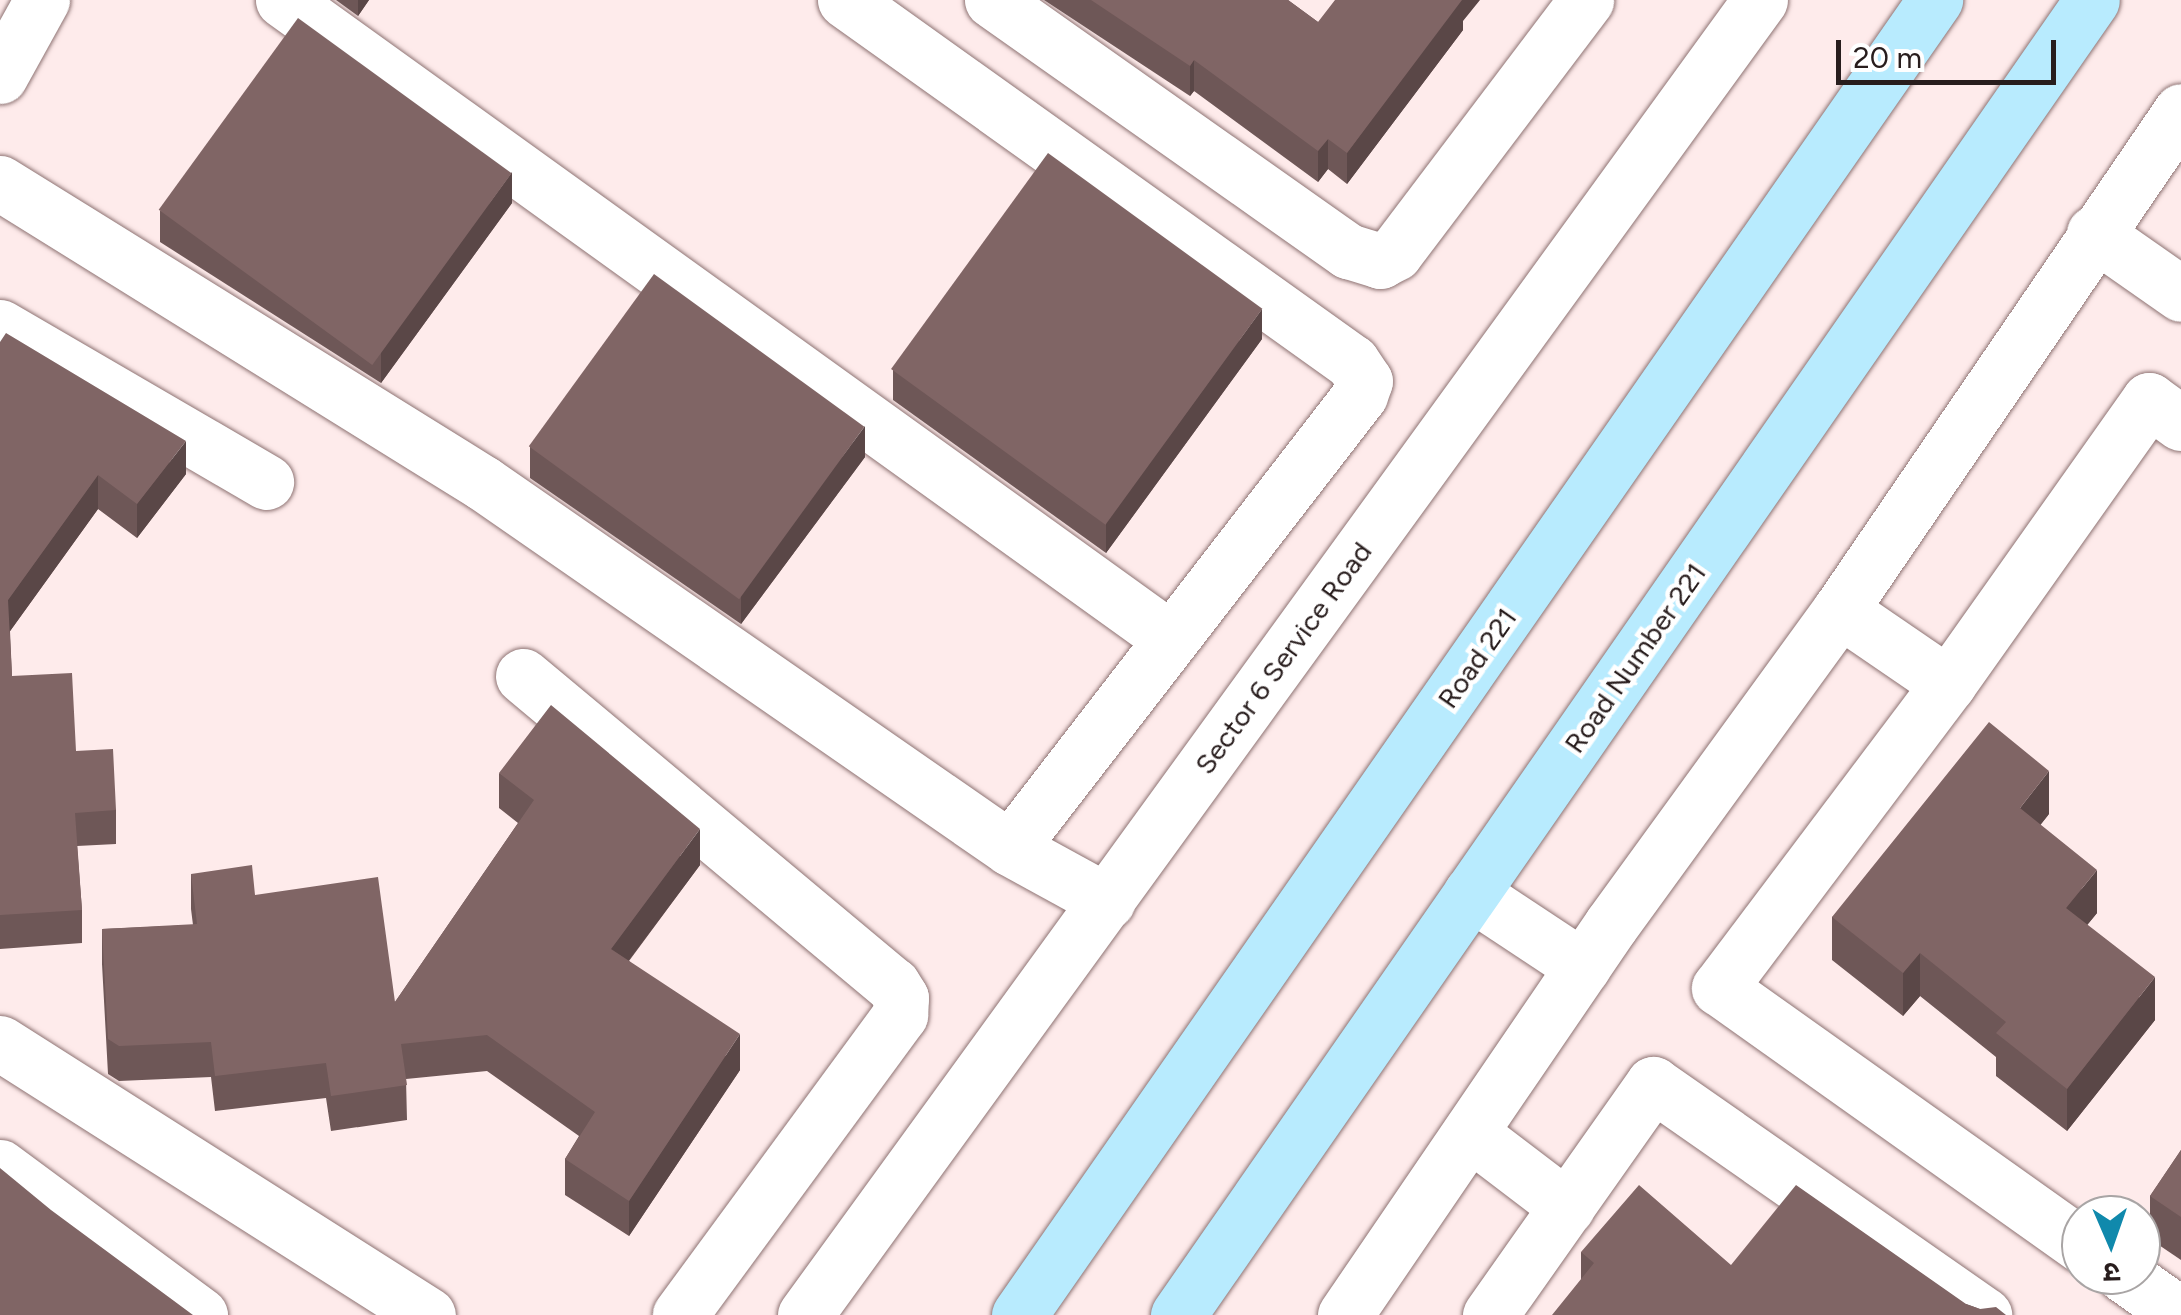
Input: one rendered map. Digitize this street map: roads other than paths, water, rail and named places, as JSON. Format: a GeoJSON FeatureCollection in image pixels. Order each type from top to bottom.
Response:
{"type":"FeatureCollection","features":[{"type":"Feature","properties":{"kind":"main road","name":"Road 221"},"geometry":{"type":"LineString","coordinates":[[1019,1315],[1935,0]]}},
{"type":"Feature","properties":{"kind":"main road","name":"Road Number 221"},"geometry":{"type":"LineString","coordinates":[[1178,1315],[2092,0]]}},
{"type":"Feature","properties":{"kind":"street"},"geometry":{"type":"LineString","coordinates":[[0,76],[42,0]]}},
{"type":"Feature","properties":{"kind":"street"},"geometry":{"type":"LineString","coordinates":[[283,0],[1172,639]]}},
{"type":"Feature","properties":{"kind":"street"},"geometry":{"type":"LineString","coordinates":[[845,0],[1352,362],[1365,381],[1360,396],[1010,848]]}},
{"type":"Feature","properties":{"kind":"street"},"geometry":{"type":"LineString","coordinates":[[992,0],[1348,251],[1380,261],[1395,253],[1586,0]]}},
{"type":"Feature","properties":{"kind":"street","name":"Sector 6 Service Road"},"geometry":{"type":"LineString","coordinates":[[805,1315],[1760,0]]}},
{"type":"Feature","properties":{"kind":"street"},"geometry":{"type":"LineString","coordinates":[[1345,1315],[1583,967],[1840,610],[2094,232],[2181,111]]}},
{"type":"Feature","properties":{"kind":"street"},"geometry":{"type":"LineString","coordinates":[[0,183],[483,483],[1010,848],[1106,901]]}},
{"type":"Feature","properties":{"kind":"street"},"geometry":{"type":"LineString","coordinates":[[2094,232],[2181,294]]}},
{"type":"Feature","properties":{"kind":"street"},"geometry":{"type":"LineString","coordinates":[[0,327],[266,482]]}},
{"type":"Feature","properties":{"kind":"street"},"geometry":{"type":"LineString","coordinates":[[2061,1230],[1719,988],[1948,684],[2148,400],[2181,422]]}},
{"type":"Feature","properties":{"kind":"street"},"geometry":{"type":"LineString","coordinates":[[1840,610],[1948,684]]}},
{"type":"Feature","properties":{"kind":"street"},"geometry":{"type":"LineString","coordinates":[[523,676],[893,985],[901,998],[900,1016],[680,1315]]}},
{"type":"Feature","properties":{"kind":"street"},"geometry":{"type":"LineString","coordinates":[[1471,894],[1583,967]]}},
{"type":"Feature","properties":{"kind":"street"},"geometry":{"type":"LineString","coordinates":[[0,1043],[428,1315]]}},
{"type":"Feature","properties":{"kind":"street"},"geometry":{"type":"LineString","coordinates":[[1490,1315],[1654,1084],[1984,1315]]}},
{"type":"Feature","properties":{"kind":"street"},"geometry":{"type":"LineString","coordinates":[[1470,1133],[1566,1207]]}},
{"type":"Feature","properties":{"kind":"street"},"geometry":{"type":"LineString","coordinates":[[0,1167],[200,1315]]}},
{"type":"Feature","properties":{"kind":"street"},"geometry":{"type":"LineString","coordinates":[[2152,1295],[2180,1315]]}}]}
